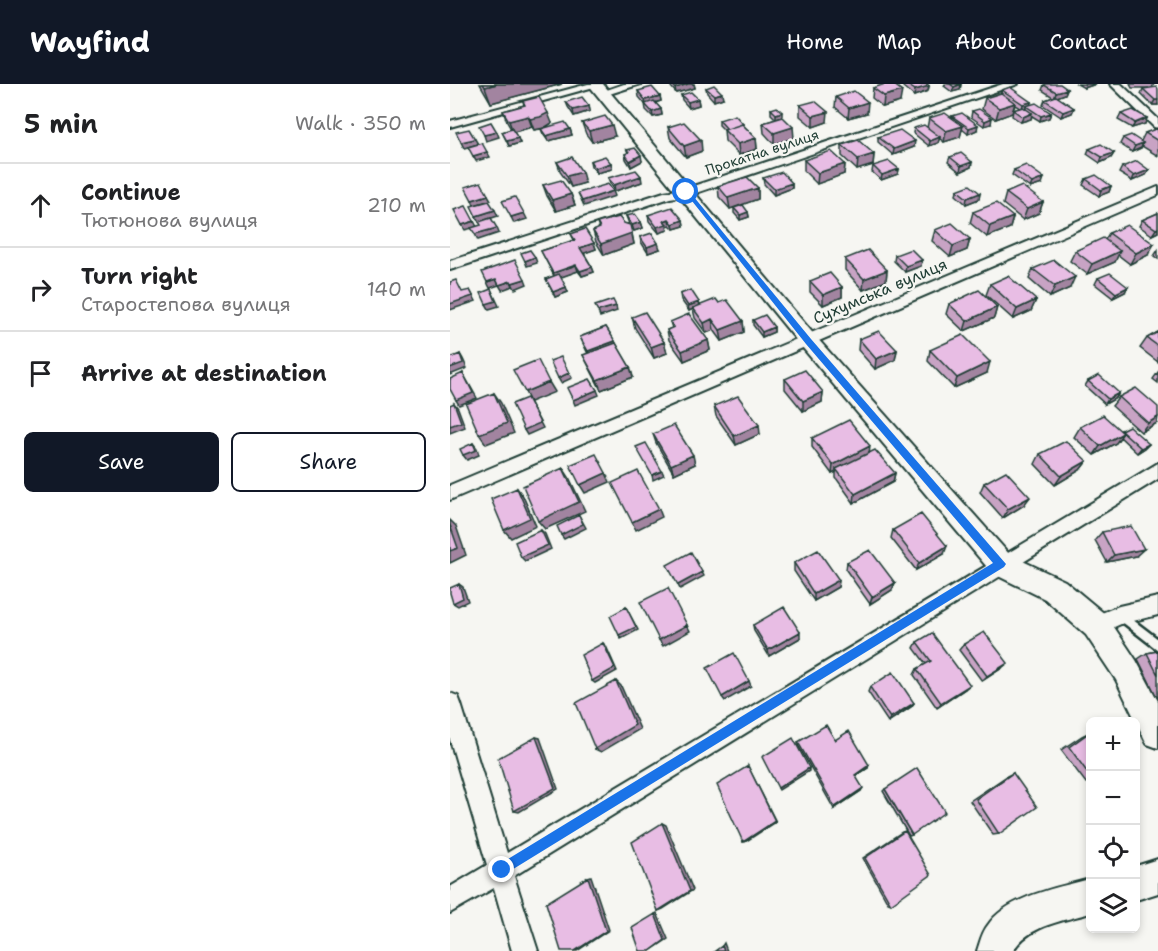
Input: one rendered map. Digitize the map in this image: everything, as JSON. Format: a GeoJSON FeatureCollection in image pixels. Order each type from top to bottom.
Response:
{"type":"FeatureCollection","features":[{"type":"Feature","properties":{"kind":"street"},"geometry":{"type":"LineString","coordinates":[[450,123],[598,87],[636,84]]}},
{"type":"Feature","properties":{"kind":"street","name":"Прокатна вулиця"},"geometry":{"type":"LineString","coordinates":[[450,266],[668,195],[686,192],[1013,84]]}},
{"type":"Feature","properties":{"kind":"street"},"geometry":{"type":"LineString","coordinates":[[1115,84],[1158,125]]}},
{"type":"Feature","properties":{"kind":"street"},"geometry":{"type":"LineString","coordinates":[[598,87],[808,342],[1000,564],[1055,590],[1108,620],[1126,670],[1158,733]]}},
{"type":"Feature","properties":{"kind":"street","name":"Сухумська вулиця"},"geometry":{"type":"LineString","coordinates":[[450,493],[1158,191]]}},
{"type":"Feature","properties":{"kind":"street"},"geometry":{"type":"LineString","coordinates":[[450,901],[1000,564],[1158,470]]}},
{"type":"Feature","properties":{"kind":"street"},"geometry":{"type":"LineString","coordinates":[[1108,620],[1158,606]]}},
{"type":"Feature","properties":{"kind":"street"},"geometry":{"type":"LineString","coordinates":[[450,704],[525,951]]}},
{"type":"Feature","properties":{"kind":"street"},"geometry":{"type":"LineString","coordinates":[[1140,882],[1158,876]]}},
{"type":"Feature","properties":{"kind":"street"},"geometry":{"type":"LineString","coordinates":[[995,951],[996,943],[1020,917],[1086,897]]}},
{"type":"Feature","properties":{"kind":"lane"},"geometry":{"type":"LineString","coordinates":[[1108,620],[1158,645]]}},
{"type":"Feature","properties":{"kind":"building"},"geometry":{"type":"Polygon","coordinates":[[[672,84],[688,84],[675,88],[672,84]]]}},
{"type":"Feature","properties":{"kind":"building"},"geometry":{"type":"Polygon","coordinates":[[[893,84],[902,91],[884,96],[873,88],[893,84]]]}},
{"type":"Feature","properties":{"kind":"building"},"geometry":{"type":"Polygon","coordinates":[[[906,84],[927,84],[929,86],[915,90],[906,84]]]}},
{"type":"Feature","properties":{"kind":"building"},"geometry":{"type":"Polygon","coordinates":[[[1060,84],[1067,89],[1056,92],[1044,85],[1060,84]]]}},
{"type":"Feature","properties":{"kind":"building"},"geometry":{"type":"Polygon","coordinates":[[[714,85],[722,93],[714,95],[706,88],[714,85]]]}},
{"type":"Feature","properties":{"kind":"building"},"geometry":{"type":"Polygon","coordinates":[[[652,87],[660,96],[645,100],[638,91],[652,87]]]}},
{"type":"Feature","properties":{"kind":"building"},"geometry":{"type":"Polygon","coordinates":[[[1010,87],[1031,102],[1023,104],[1002,90],[1010,87]]]}},
{"type":"Feature","properties":{"kind":"building"},"geometry":{"type":"Polygon","coordinates":[[[1157,87],[1158,100],[1143,89],[1157,87]]]}},
{"type":"Feature","properties":{"kind":"building"},"geometry":{"type":"Polygon","coordinates":[[[854,91],[868,102],[849,108],[836,97],[854,91]]]}},
{"type":"Feature","properties":{"kind":"building"},"geometry":{"type":"Polygon","coordinates":[[[691,92],[698,99],[688,102],[681,95],[691,92]]]}},
{"type":"Feature","properties":{"kind":"building"},"geometry":{"type":"Polygon","coordinates":[[[1001,93],[1015,103],[999,108],[985,98],[1001,93]]]}},
{"type":"Feature","properties":{"kind":"building"},"geometry":{"type":"Polygon","coordinates":[[[1056,96],[1074,108],[1063,112],[1045,100],[1056,96]]]}},
{"type":"Feature","properties":{"kind":"building"},"geometry":{"type":"Polygon","coordinates":[[[539,97],[548,113],[540,117],[530,119],[528,116],[509,121],[503,111],[525,105],[523,101],[539,97]]]}},
{"type":"Feature","properties":{"kind":"building"},"geometry":{"type":"Polygon","coordinates":[[[582,97],[589,106],[573,110],[566,102],[582,97]]]}},
{"type":"Feature","properties":{"kind":"building"},"geometry":{"type":"Polygon","coordinates":[[[654,101],[661,109],[652,112],[645,104],[654,101]]]}},
{"type":"Feature","properties":{"kind":"building"},"geometry":{"type":"Polygon","coordinates":[[[815,101],[828,112],[813,116],[800,105],[815,101]]]}},
{"type":"Feature","properties":{"kind":"building"},"geometry":{"type":"Polygon","coordinates":[[[1036,103],[1051,113],[1041,116],[1026,106],[1036,103]]]}},
{"type":"Feature","properties":{"kind":"building"},"geometry":{"type":"Polygon","coordinates":[[[777,107],[782,112],[776,114],[771,109],[777,107]]]}},
{"type":"Feature","properties":{"kind":"building"},"geometry":{"type":"Polygon","coordinates":[[[1023,107],[1032,113],[1023,117],[1013,110],[1023,107]]]}},
{"type":"Feature","properties":{"kind":"building"},"geometry":{"type":"Polygon","coordinates":[[[979,109],[992,118],[985,121],[972,111],[979,109]]]}},
{"type":"Feature","properties":{"kind":"building"},"geometry":{"type":"Polygon","coordinates":[[[1133,110],[1147,118],[1135,123],[1121,114],[1133,110]]]}},
{"type":"Feature","properties":{"kind":"building"},"geometry":{"type":"Polygon","coordinates":[[[945,113],[963,126],[946,131],[929,118],[945,113]]]}},
{"type":"Feature","properties":{"kind":"building"},"geometry":{"type":"Polygon","coordinates":[[[962,113],[978,125],[969,128],[952,116],[962,113]]]}},
{"type":"Feature","properties":{"kind":"building"},"geometry":{"type":"Polygon","coordinates":[[[735,115],[743,124],[727,129],[719,120],[735,115]]]}},
{"type":"Feature","properties":{"kind":"building"},"geometry":{"type":"Polygon","coordinates":[[[605,116],[612,125],[589,131],[582,123],[605,116]]]}},
{"type":"Feature","properties":{"kind":"building"},"geometry":{"type":"Polygon","coordinates":[[[783,117],[793,127],[774,133],[763,123],[783,117]]]}},
{"type":"Feature","properties":{"kind":"building"},"geometry":{"type":"Polygon","coordinates":[[[491,122],[497,132],[484,135],[479,126],[491,122]]]}},
{"type":"Feature","properties":{"kind":"building"},"geometry":{"type":"Polygon","coordinates":[[[565,122],[570,129],[546,136],[541,129],[565,122]]]}},
{"type":"Feature","properties":{"kind":"building"},"geometry":{"type":"Polygon","coordinates":[[[684,122],[701,140],[684,146],[668,127],[684,122]]]}},
{"type":"Feature","properties":{"kind":"building"},"geometry":{"type":"Polygon","coordinates":[[[742,124],[756,138],[738,144],[724,130],[742,124]]]}},
{"type":"Feature","properties":{"kind":"building"},"geometry":{"type":"Polygon","coordinates":[[[924,125],[940,137],[930,141],[914,128],[924,125]]]}},
{"type":"Feature","properties":{"kind":"building"},"geometry":{"type":"Polygon","coordinates":[[[1158,128],[1158,141],[1145,133],[1158,128]]]}},
{"type":"Feature","properties":{"kind":"building"},"geometry":{"type":"Polygon","coordinates":[[[469,129],[475,139],[461,142],[456,132],[469,129]]]}},
{"type":"Feature","properties":{"kind":"building"},"geometry":{"type":"Polygon","coordinates":[[[512,129],[518,138],[507,141],[502,132],[512,129]]]}},
{"type":"Feature","properties":{"kind":"building"},"geometry":{"type":"Polygon","coordinates":[[[900,130],[915,141],[894,149],[878,137],[900,130]]]}},
{"type":"Feature","properties":{"kind":"building"},"geometry":{"type":"Polygon","coordinates":[[[1131,135],[1143,143],[1135,146],[1123,138],[1131,135]]]}},
{"type":"Feature","properties":{"kind":"building"},"geometry":{"type":"Polygon","coordinates":[[[858,140],[874,154],[858,159],[842,145],[858,140]]]}},
{"type":"Feature","properties":{"kind":"building"},"geometry":{"type":"Polygon","coordinates":[[[482,143],[487,152],[473,156],[468,147],[482,143]]]}},
{"type":"Feature","properties":{"kind":"building"},"geometry":{"type":"Polygon","coordinates":[[[1101,144],[1114,153],[1102,157],[1089,149],[1101,144]]]}},
{"type":"Feature","properties":{"kind":"building"},"geometry":{"type":"Polygon","coordinates":[[[635,148],[641,155],[630,161],[625,154],[629,152],[627,150],[635,148]]]}},
{"type":"Feature","properties":{"kind":"building"},"geometry":{"type":"Polygon","coordinates":[[[831,151],[845,164],[818,173],[804,160],[831,151]]]}},
{"type":"Feature","properties":{"kind":"building"},"geometry":{"type":"Polygon","coordinates":[[[961,153],[972,162],[961,166],[950,157],[961,153]]]}},
{"type":"Feature","properties":{"kind":"building"},"geometry":{"type":"Polygon","coordinates":[[[605,156],[611,163],[595,168],[590,161],[605,156]]]}},
{"type":"Feature","properties":{"kind":"building"},"geometry":{"type":"Polygon","coordinates":[[[572,157],[582,172],[567,176],[557,162],[572,157]]]}},
{"type":"Feature","properties":{"kind":"building"},"geometry":{"type":"Polygon","coordinates":[[[889,161],[899,169],[882,175],[873,166],[889,161]]]}},
{"type":"Feature","properties":{"kind":"building"},"geometry":{"type":"Polygon","coordinates":[[[1137,161],[1149,170],[1134,176],[1122,167],[1137,161]]]}},
{"type":"Feature","properties":{"kind":"building"},"geometry":{"type":"Polygon","coordinates":[[[1026,165],[1044,178],[1032,183],[1014,170],[1026,165]]]}},
{"type":"Feature","properties":{"kind":"building"},"geometry":{"type":"Polygon","coordinates":[[[636,170],[641,176],[614,185],[608,178],[636,170]]]}},
{"type":"Feature","properties":{"kind":"building"},"geometry":{"type":"Polygon","coordinates":[[[782,172],[792,183],[774,189],[763,178],[782,172]]]}},
{"type":"Feature","properties":{"kind":"building"},"geometry":{"type":"Polygon","coordinates":[[[1096,175],[1111,186],[1101,190],[1086,179],[1096,175]]]}},
{"type":"Feature","properties":{"kind":"building"},"geometry":{"type":"Polygon","coordinates":[[[747,177],[758,188],[728,198],[718,186],[747,177]]]}},
{"type":"Feature","properties":{"kind":"building"},"geometry":{"type":"Polygon","coordinates":[[[561,180],[571,194],[552,200],[543,185],[561,180]]]}},
{"type":"Feature","properties":{"kind":"building"},"geometry":{"type":"Polygon","coordinates":[[[481,182],[488,195],[472,200],[465,187],[481,182]]]}},
{"type":"Feature","properties":{"kind":"building"},"geometry":{"type":"Polygon","coordinates":[[[608,184],[613,191],[582,201],[578,193],[608,184]]]}},
{"type":"Feature","properties":{"kind":"building"},"geometry":{"type":"Polygon","coordinates":[[[970,185],[980,193],[967,198],[957,190],[970,185]]]}},
{"type":"Feature","properties":{"kind":"building"},"geometry":{"type":"Polygon","coordinates":[[[1022,186],[1043,202],[1027,209],[1006,193],[1022,186]]]}},
{"type":"Feature","properties":{"kind":"building"},"geometry":{"type":"Polygon","coordinates":[[[515,197],[524,213],[511,217],[502,201],[515,197]]]}},
{"type":"Feature","properties":{"kind":"building"},"geometry":{"type":"Polygon","coordinates":[[[489,201],[495,210],[476,216],[471,206],[489,201]]]}},
{"type":"Feature","properties":{"kind":"building"},"geometry":{"type":"Polygon","coordinates":[[[996,203],[1013,217],[990,226],[973,212],[996,203]]]}},
{"type":"Feature","properties":{"kind":"building"},"geometry":{"type":"Polygon","coordinates":[[[743,205],[748,212],[740,215],[734,208],[743,205]]]}},
{"type":"Feature","properties":{"kind":"building"},"geometry":{"type":"Polygon","coordinates":[[[466,206],[474,221],[462,225],[454,210],[466,206]]]}},
{"type":"Feature","properties":{"kind":"building"},"geometry":{"type":"Polygon","coordinates":[[[672,207],[683,220],[673,224],[669,219],[664,221],[667,224],[657,227],[648,215],[672,207]]]}},
{"type":"Feature","properties":{"kind":"building"},"geometry":{"type":"Polygon","coordinates":[[[1158,213],[1158,228],[1156,229],[1142,220],[1158,213]]]}},
{"type":"Feature","properties":{"kind":"building"},"geometry":{"type":"Polygon","coordinates":[[[635,214],[641,222],[632,225],[626,216],[635,214]]]}},
{"type":"Feature","properties":{"kind":"building"},"geometry":{"type":"Polygon","coordinates":[[[619,217],[624,223],[630,225],[632,233],[601,244],[593,231],[600,228],[597,223],[619,217]]]}},
{"type":"Feature","properties":{"kind":"building"},"geometry":{"type":"Polygon","coordinates":[[[491,218],[497,228],[475,234],[471,228],[491,218]]]}},
{"type":"Feature","properties":{"kind":"building"},"geometry":{"type":"Polygon","coordinates":[[[952,223],[970,239],[953,246],[935,230],[952,223]]]}},
{"type":"Feature","properties":{"kind":"building"},"geometry":{"type":"Polygon","coordinates":[[[1127,225],[1154,244],[1136,253],[1109,233],[1127,225]]]}},
{"type":"Feature","properties":{"kind":"building"},"geometry":{"type":"Polygon","coordinates":[[[585,229],[594,243],[580,248],[592,267],[580,271],[576,265],[553,273],[541,251],[575,240],[571,234],[585,229]]]}},
{"type":"Feature","properties":{"kind":"building"},"geometry":{"type":"Polygon","coordinates":[[[652,233],[658,243],[647,247],[640,237],[652,233]]]}},
{"type":"Feature","properties":{"kind":"building"},"geometry":{"type":"Polygon","coordinates":[[[1103,238],[1120,251],[1092,264],[1075,251],[1103,238]]]}},
{"type":"Feature","properties":{"kind":"building"},"geometry":{"type":"Polygon","coordinates":[[[911,249],[922,260],[906,266],[895,255],[911,249]]]}},
{"type":"Feature","properties":{"kind":"building"},"geometry":{"type":"Polygon","coordinates":[[[530,250],[535,257],[525,261],[521,253],[530,250]]]}},
{"type":"Feature","properties":{"kind":"building"},"geometry":{"type":"Polygon","coordinates":[[[868,250],[887,270],[864,279],[845,259],[868,250]]]}},
{"type":"Feature","properties":{"kind":"building"},"geometry":{"type":"Polygon","coordinates":[[[515,260],[525,279],[499,285],[496,279],[487,282],[482,272],[515,260]]]}},
{"type":"Feature","properties":{"kind":"building"},"geometry":{"type":"Polygon","coordinates":[[[1054,260],[1075,277],[1055,286],[1033,269],[1054,260]]]}},
{"type":"Feature","properties":{"kind":"building"},"geometry":{"type":"Polygon","coordinates":[[[830,273],[842,287],[823,295],[810,281],[830,273]]]}},
{"type":"Feature","properties":{"kind":"building"},"geometry":{"type":"Polygon","coordinates":[[[1110,273],[1128,287],[1116,293],[1098,278],[1110,273]]]}},
{"type":"Feature","properties":{"kind":"building"},"geometry":{"type":"Polygon","coordinates":[[[559,274],[566,287],[553,292],[546,279],[559,274]]]}},
{"type":"Feature","properties":{"kind":"building"},"geometry":{"type":"Polygon","coordinates":[[[1008,276],[1036,300],[1017,309],[990,284],[1008,276]]]}},
{"type":"Feature","properties":{"kind":"building"},"geometry":{"type":"Polygon","coordinates":[[[456,280],[462,292],[470,290],[473,296],[450,304],[450,282],[456,280]]]}},
{"type":"Feature","properties":{"kind":"building"},"geometry":{"type":"Polygon","coordinates":[[[491,289],[496,301],[486,304],[481,293],[491,289]]]}},
{"type":"Feature","properties":{"kind":"building"},"geometry":{"type":"Polygon","coordinates":[[[691,290],[699,302],[688,306],[680,294],[691,290]]]}},
{"type":"Feature","properties":{"kind":"building"},"geometry":{"type":"Polygon","coordinates":[[[979,290],[997,307],[967,321],[949,304],[979,290]]]}},
{"type":"Feature","properties":{"kind":"building"},"geometry":{"type":"Polygon","coordinates":[[[716,299],[719,303],[727,300],[743,321],[720,330],[712,319],[704,323],[693,308],[716,299]]]}},
{"type":"Feature","properties":{"kind":"building"},"geometry":{"type":"Polygon","coordinates":[[[613,300],[616,306],[598,311],[595,306],[613,300]]]}},
{"type":"Feature","properties":{"kind":"building"},"geometry":{"type":"Polygon","coordinates":[[[645,312],[664,342],[651,347],[632,317],[645,312]]]}},
{"type":"Feature","properties":{"kind":"building"},"geometry":{"type":"Polygon","coordinates":[[[689,314],[708,340],[682,351],[667,330],[674,327],[670,322],[689,314]]]}},
{"type":"Feature","properties":{"kind":"building"},"geometry":{"type":"Polygon","coordinates":[[[765,315],[774,327],[762,332],[753,320],[765,315]]]}},
{"type":"Feature","properties":{"kind":"building"},"geometry":{"type":"Polygon","coordinates":[[[606,327],[615,341],[588,351],[580,337],[606,327]]]}},
{"type":"Feature","properties":{"kind":"building"},"geometry":{"type":"Polygon","coordinates":[[[879,331],[897,350],[876,359],[859,339],[879,331]]]}},
{"type":"Feature","properties":{"kind":"building"},"geometry":{"type":"Polygon","coordinates":[[[1158,332],[1158,346],[1147,338],[1158,332]]]}},
{"type":"Feature","properties":{"kind":"building"},"geometry":{"type":"Polygon","coordinates":[[[963,335],[990,362],[957,378],[930,350],[963,335]]]}},
{"type":"Feature","properties":{"kind":"building"},"geometry":{"type":"Polygon","coordinates":[[[616,343],[630,367],[597,380],[583,355],[616,343]]]}},
{"type":"Feature","properties":{"kind":"building"},"geometry":{"type":"Polygon","coordinates":[[[460,354],[463,363],[450,368],[450,358],[460,354]]]}},
{"type":"Feature","properties":{"kind":"building"},"geometry":{"type":"Polygon","coordinates":[[[561,357],[569,373],[558,378],[550,361],[561,357]]]}},
{"type":"Feature","properties":{"kind":"building"},"geometry":{"type":"Polygon","coordinates":[[[538,360],[549,382],[525,392],[513,370],[538,360]]]}},
{"type":"Feature","properties":{"kind":"building"},"geometry":{"type":"Polygon","coordinates":[[[805,370],[823,392],[803,401],[785,379],[805,370]]]}},
{"type":"Feature","properties":{"kind":"building"},"geometry":{"type":"Polygon","coordinates":[[[463,373],[473,393],[456,400],[450,389],[450,379],[463,373]]]}},
{"type":"Feature","properties":{"kind":"building"},"geometry":{"type":"Polygon","coordinates":[[[1099,375],[1119,393],[1108,399],[1088,381],[1099,375]]]}},
{"type":"Feature","properties":{"kind":"building"},"geometry":{"type":"Polygon","coordinates":[[[590,379],[597,390],[573,400],[567,388],[590,379]]]}},
{"type":"Feature","properties":{"kind":"building"},"geometry":{"type":"Polygon","coordinates":[[[1136,388],[1158,407],[1158,417],[1148,423],[1119,397],[1136,388]]]}},
{"type":"Feature","properties":{"kind":"building"},"geometry":{"type":"Polygon","coordinates":[[[494,393],[507,423],[479,434],[466,404],[494,393]]]}},
{"type":"Feature","properties":{"kind":"building"},"geometry":{"type":"Polygon","coordinates":[[[738,396],[759,425],[734,436],[714,406],[738,396]]]}},
{"type":"Feature","properties":{"kind":"building"},"geometry":{"type":"Polygon","coordinates":[[[527,398],[540,423],[524,430],[512,404],[527,398]]]}},
{"type":"Feature","properties":{"kind":"building"},"geometry":{"type":"Polygon","coordinates":[[[454,403],[461,422],[450,426],[450,405],[454,403]]]}},
{"type":"Feature","properties":{"kind":"building"},"geometry":{"type":"Polygon","coordinates":[[[1103,415],[1123,433],[1100,446],[1080,427],[1103,415]]]}},
{"type":"Feature","properties":{"kind":"building"},"geometry":{"type":"Polygon","coordinates":[[[849,420],[870,446],[833,465],[812,438],[849,420]]]}},
{"type":"Feature","properties":{"kind":"building"},"geometry":{"type":"Polygon","coordinates":[[[674,425],[693,455],[671,465],[653,434],[674,425]]]}},
{"type":"Feature","properties":{"kind":"building"},"geometry":{"type":"Polygon","coordinates":[[[1129,426],[1149,444],[1141,448],[1121,430],[1129,426]]]}},
{"type":"Feature","properties":{"kind":"building"},"geometry":{"type":"Polygon","coordinates":[[[1066,441],[1087,461],[1061,476],[1040,454],[1066,441]]]}},
{"type":"Feature","properties":{"kind":"building"},"geometry":{"type":"Polygon","coordinates":[[[473,443],[476,450],[463,455],[460,449],[473,443]]]}},
{"type":"Feature","properties":{"kind":"building"},"geometry":{"type":"Polygon","coordinates":[[[646,443],[662,471],[652,475],[636,447],[646,443]]]}},
{"type":"Feature","properties":{"kind":"building"},"geometry":{"type":"Polygon","coordinates":[[[875,450],[895,473],[855,494],[836,469],[875,450]]]}},
{"type":"Feature","properties":{"kind":"building"},"geometry":{"type":"Polygon","coordinates":[[[596,454],[606,473],[580,485],[570,465],[596,454]]]}},
{"type":"Feature","properties":{"kind":"building"},"geometry":{"type":"Polygon","coordinates":[[[563,468],[579,502],[538,521],[523,486],[563,468]]]}},
{"type":"Feature","properties":{"kind":"building"},"geometry":{"type":"Polygon","coordinates":[[[638,471],[659,509],[632,522],[612,483],[638,471]]]}},
{"type":"Feature","properties":{"kind":"building"},"geometry":{"type":"Polygon","coordinates":[[[1006,471],[1030,497],[1008,509],[984,483],[1006,471]]]}},
{"type":"Feature","properties":{"kind":"building"},"geometry":{"type":"Polygon","coordinates":[[[517,488],[530,518],[504,530],[491,499],[517,488]]]}},
{"type":"Feature","properties":{"kind":"building"},"geometry":{"type":"Polygon","coordinates":[[[921,514],[947,546],[919,563],[893,530],[921,514]]]}},
{"type":"Feature","properties":{"kind":"building"},"geometry":{"type":"Polygon","coordinates":[[[579,515],[583,524],[561,535],[557,526],[579,515]]]}},
{"type":"Feature","properties":{"kind":"building"},"geometry":{"type":"Polygon","coordinates":[[[450,525],[458,548],[450,551],[450,525]]]}},
{"type":"Feature","properties":{"kind":"building"},"geometry":{"type":"Polygon","coordinates":[[[1131,526],[1144,549],[1114,555],[1102,532],[1131,526]]]}},
{"type":"Feature","properties":{"kind":"building"},"geometry":{"type":"Polygon","coordinates":[[[541,530],[548,545],[521,557],[515,542],[541,530]]]}},
{"type":"Feature","properties":{"kind":"building"},"geometry":{"type":"Polygon","coordinates":[[[818,550],[839,580],[814,594],[794,563],[818,550]]]}},
{"type":"Feature","properties":{"kind":"building"},"geometry":{"type":"Polygon","coordinates":[[[870,550],[895,583],[872,597],[847,562],[870,550]]]}},
{"type":"Feature","properties":{"kind":"building"},"geometry":{"type":"Polygon","coordinates":[[[691,552],[702,572],[678,585],[667,565],[691,552]]]}},
{"type":"Feature","properties":{"kind":"building"},"geometry":{"type":"Polygon","coordinates":[[[459,584],[463,598],[453,603],[450,588],[459,584]]]}},
{"type":"Feature","properties":{"kind":"building"},"geometry":{"type":"Polygon","coordinates":[[[668,588],[687,625],[659,640],[640,602],[668,588]]]}},
{"type":"Feature","properties":{"kind":"building"},"geometry":{"type":"Polygon","coordinates":[[[626,607],[636,627],[619,635],[610,616],[626,607]]]}},
{"type":"Feature","properties":{"kind":"building"},"geometry":{"type":"Polygon","coordinates":[[[784,607],[800,632],[768,650],[753,625],[784,607]]]}},
{"type":"Feature","properties":{"kind":"building"},"geometry":{"type":"Polygon","coordinates":[[[984,632],[1008,663],[987,676],[964,644],[984,632]]]}},
{"type":"Feature","properties":{"kind":"building"},"geometry":{"type":"Polygon","coordinates":[[[932,633],[970,685],[941,703],[917,669],[931,661],[917,642],[932,633]]]}},
{"type":"Feature","properties":{"kind":"building"},"geometry":{"type":"Polygon","coordinates":[[[603,643],[615,668],[592,681],[581,655],[603,643]]]}},
{"type":"Feature","properties":{"kind":"building"},"geometry":{"type":"Polygon","coordinates":[[[1158,651],[1158,675],[1147,653],[1158,651]]]}},
{"type":"Feature","properties":{"kind":"building"},"geometry":{"type":"Polygon","coordinates":[[[734,653],[749,681],[722,697],[707,668],[734,653]]]}},
{"type":"Feature","properties":{"kind":"building"},"geometry":{"type":"Polygon","coordinates":[[[893,672],[914,703],[890,718],[870,687],[893,672]]]}},
{"type":"Feature","properties":{"kind":"building"},"geometry":{"type":"Polygon","coordinates":[[[616,681],[635,725],[595,749],[576,703],[616,681]]]}},
{"type":"Feature","properties":{"kind":"building"},"geometry":{"type":"Polygon","coordinates":[[[826,725],[835,740],[849,731],[869,765],[855,775],[863,788],[835,807],[798,742],[826,725]]]}},
{"type":"Feature","properties":{"kind":"building"},"geometry":{"type":"Polygon","coordinates":[[[1086,735],[1086,770],[1069,747],[1086,735]]]}},
{"type":"Feature","properties":{"kind":"building"},"geometry":{"type":"Polygon","coordinates":[[[536,737],[555,788],[514,811],[498,758],[536,737]]]}},
{"type":"Feature","properties":{"kind":"building"},"geometry":{"type":"Polygon","coordinates":[[[793,738],[809,768],[778,788],[762,757],[793,738]]]}},
{"type":"Feature","properties":{"kind":"building"},"geometry":{"type":"Polygon","coordinates":[[[748,766],[775,821],[743,842],[717,785],[748,766]]]}},
{"type":"Feature","properties":{"kind":"building"},"geometry":{"type":"Polygon","coordinates":[[[917,768],[945,812],[912,835],[885,789],[917,768]]]}},
{"type":"Feature","properties":{"kind":"building"},"geometry":{"type":"Polygon","coordinates":[[[1013,773],[1037,807],[999,834],[976,799],[1013,773]]]}},
{"type":"Feature","properties":{"kind":"building"},"geometry":{"type":"Polygon","coordinates":[[[662,823],[690,891],[658,911],[632,842],[662,823]]]}},
{"type":"Feature","properties":{"kind":"building"},"geometry":{"type":"Polygon","coordinates":[[[905,831],[931,875],[891,904],[865,858],[905,831]]]}},
{"type":"Feature","properties":{"kind":"building"},"geometry":{"type":"Polygon","coordinates":[[[588,877],[606,931],[575,951],[561,951],[546,903],[588,877]]]}},
{"type":"Feature","properties":{"kind":"building"},"geometry":{"type":"Polygon","coordinates":[[[655,914],[665,940],[650,951],[640,951],[632,928],[655,914]]]}},
{"type":"Feature","properties":{"kind":"route"},"geometry":{"type":"LineString","coordinates":[[502,870],[1000,564],[808,342],[686,192]]}}]}
